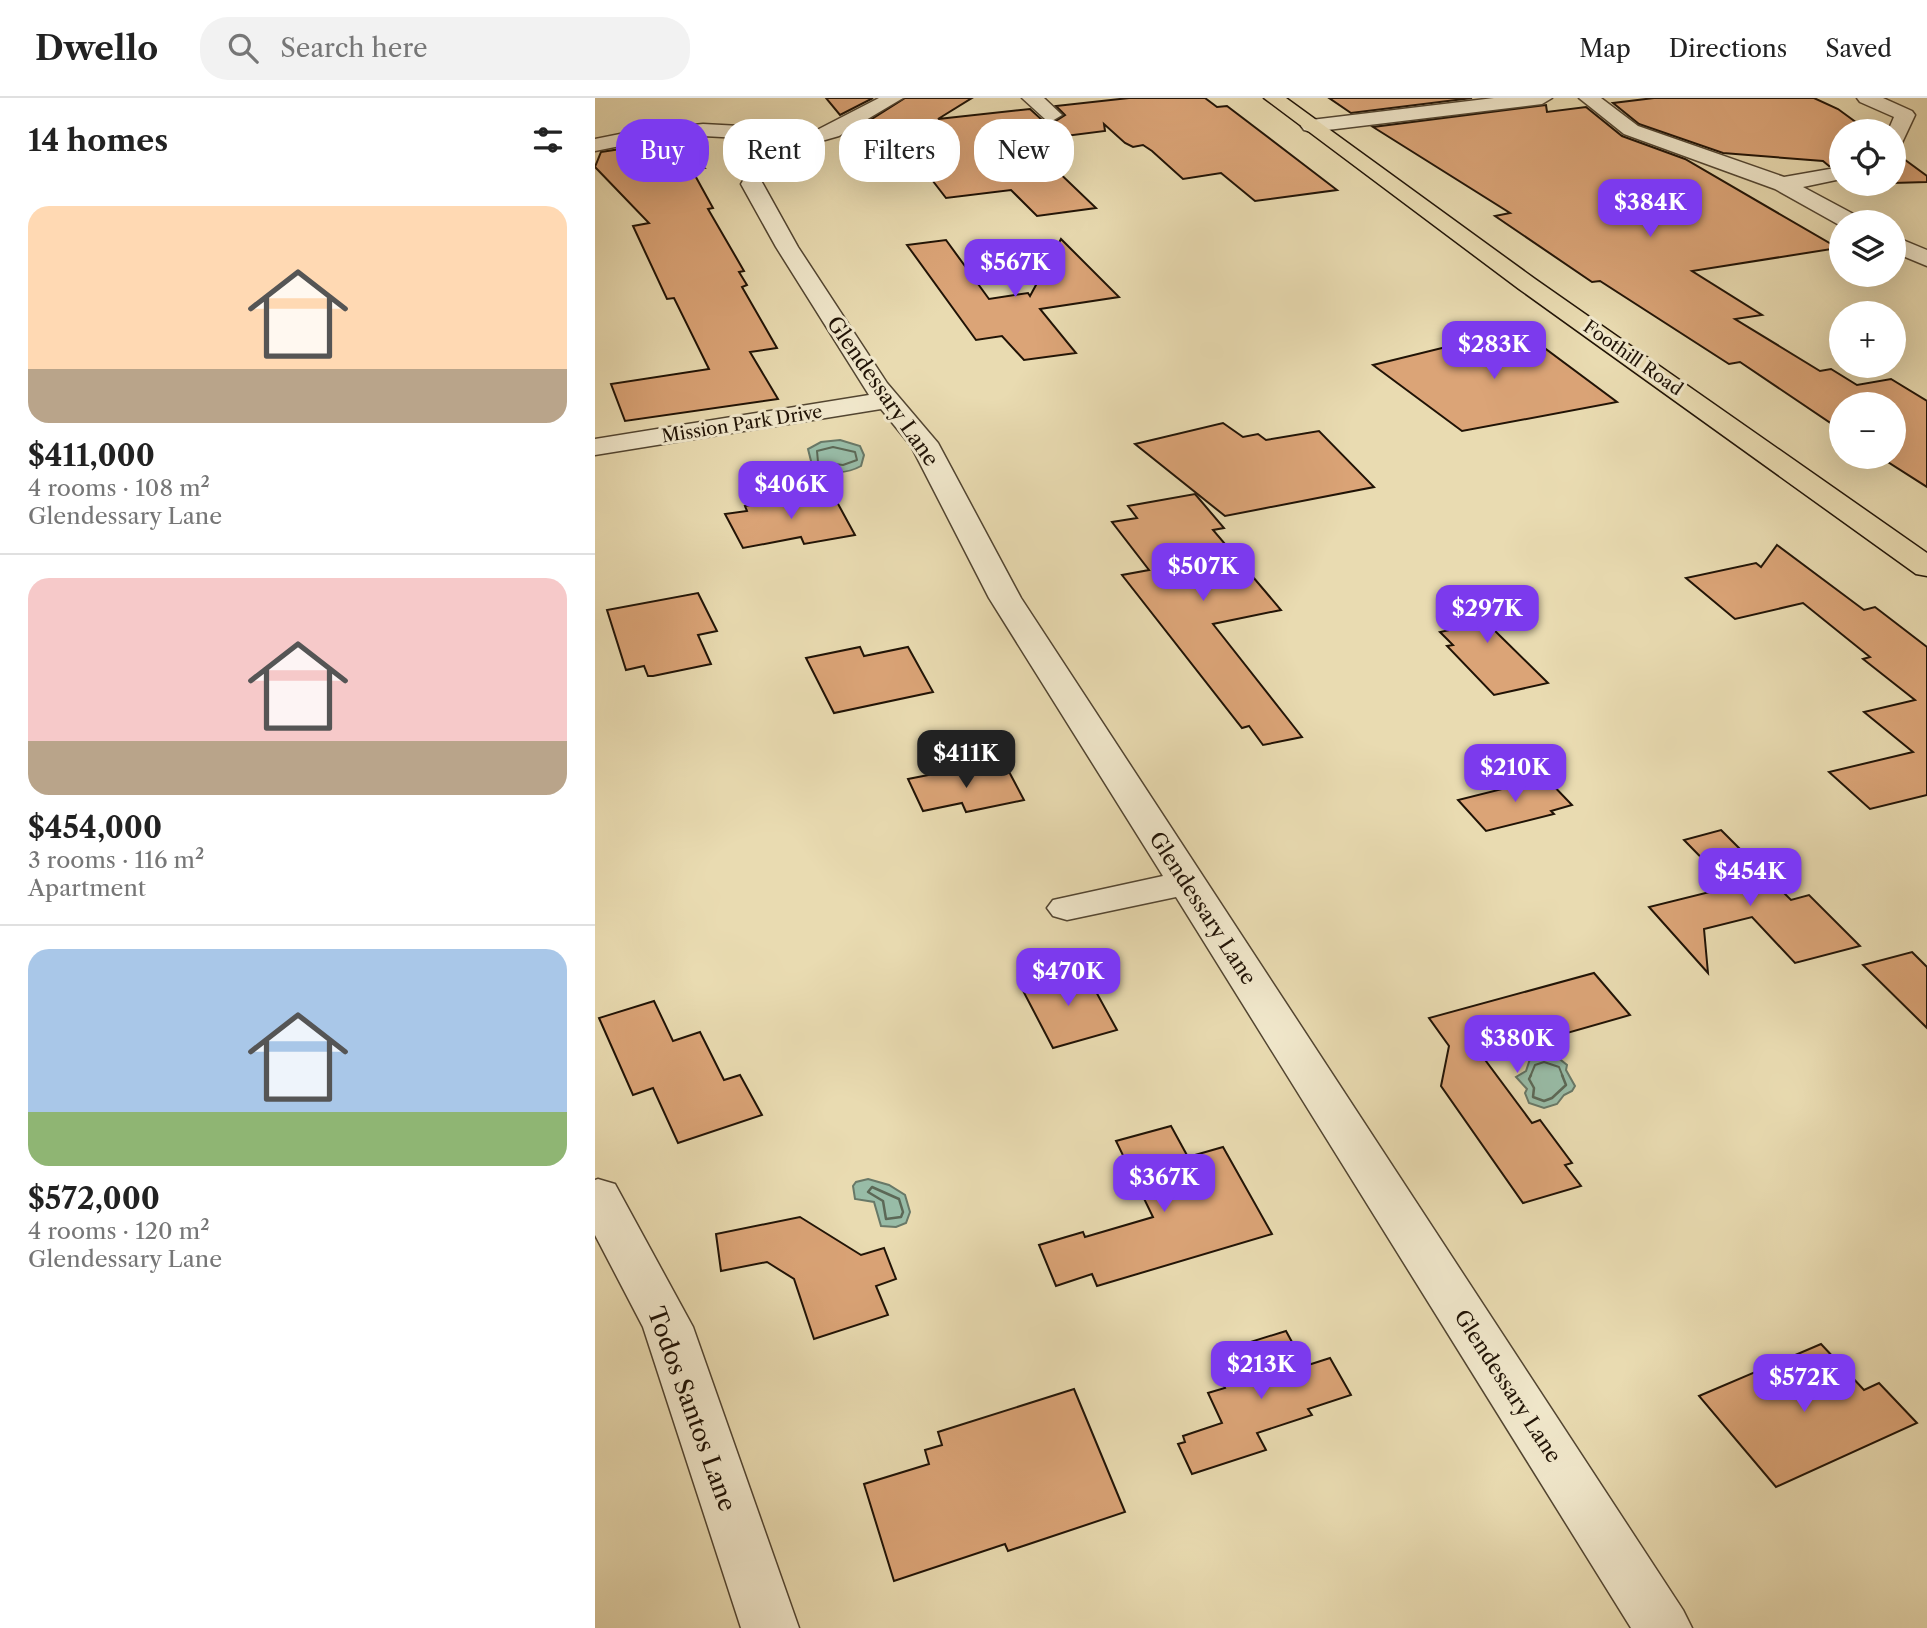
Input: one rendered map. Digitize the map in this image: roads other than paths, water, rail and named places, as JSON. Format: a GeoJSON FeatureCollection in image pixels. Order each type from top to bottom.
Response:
{"type":"FeatureCollection","features":[{"type":"Feature","properties":{"kind":"main road","name":"Foothill Road"},"geometry":{"type":"LineString","coordinates":[[1274,98],[1527,284],[1927,567]]}},
{"type":"Feature","properties":{"kind":"street"},"geometry":{"type":"LineString","coordinates":[[595,145],[683,131],[735,130],[806,136],[827,134],[893,98]]}},
{"type":"Feature","properties":{"kind":"street"},"geometry":{"type":"LineString","coordinates":[[1032,98],[1052,116]]}},
{"type":"Feature","properties":{"kind":"street"},"geometry":{"type":"LineString","coordinates":[[1311,126],[1542,98]]}},
{"type":"Feature","properties":{"kind":"street"},"geometry":{"type":"LineString","coordinates":[[1589,98],[1617,122],[1648,138],[1783,184],[1830,210]]}},
{"type":"Feature","properties":{"kind":"street"},"geometry":{"type":"LineString","coordinates":[[1867,98],[1927,128]]}},
{"type":"Feature","properties":{"kind":"street"},"geometry":{"type":"LineString","coordinates":[[1903,119],[1905,115]]}},
{"type":"Feature","properties":{"kind":"street"},"geometry":{"type":"LineString","coordinates":[[1783,184],[1829,175]]}},
{"type":"Feature","properties":{"kind":"street","name":"Glendessary Lane"},"geometry":{"type":"LineString","coordinates":[[752,184],[877,388],[925,443],[1005,598],[1663,1628]]}},
{"type":"Feature","properties":{"kind":"street"},"geometry":{"type":"LineString","coordinates":[[1906,249],[1927,259]]}},
{"type":"Feature","properties":{"kind":"street","name":"Mission Park Drive"},"geometry":{"type":"LineString","coordinates":[[595,447],[888,400]]}},
{"type":"Feature","properties":{"kind":"street"},"geometry":{"type":"LineString","coordinates":[[1067,908],[1187,883]]}},
{"type":"Feature","properties":{"kind":"street","name":"Todos Santos Lane"},"geometry":{"type":"LineString","coordinates":[[598,1196],[668,1327],[769,1628]]}},
{"type":"Feature","properties":{"kind":"water"},"geometry":{"type":"Polygon","coordinates":[[[840,440],[860,446],[864,455],[861,466],[838,472],[813,469],[808,449],[821,442],[840,440]]]}},
{"type":"Feature","properties":{"kind":"water"},"geometry":{"type":"Polygon","coordinates":[[[1543,1054],[1557,1057],[1567,1065],[1566,1070],[1575,1086],[1557,1104],[1544,1108],[1529,1103],[1525,1093],[1527,1089],[1516,1077],[1526,1071],[1530,1059],[1543,1054]]]}},
{"type":"Feature","properties":{"kind":"water"},"geometry":{"type":"Polygon","coordinates":[[[868,1179],[889,1185],[905,1195],[910,1212],[906,1223],[896,1227],[881,1226],[874,1202],[855,1199],[853,1186],[856,1182],[868,1179]]]}}]}
